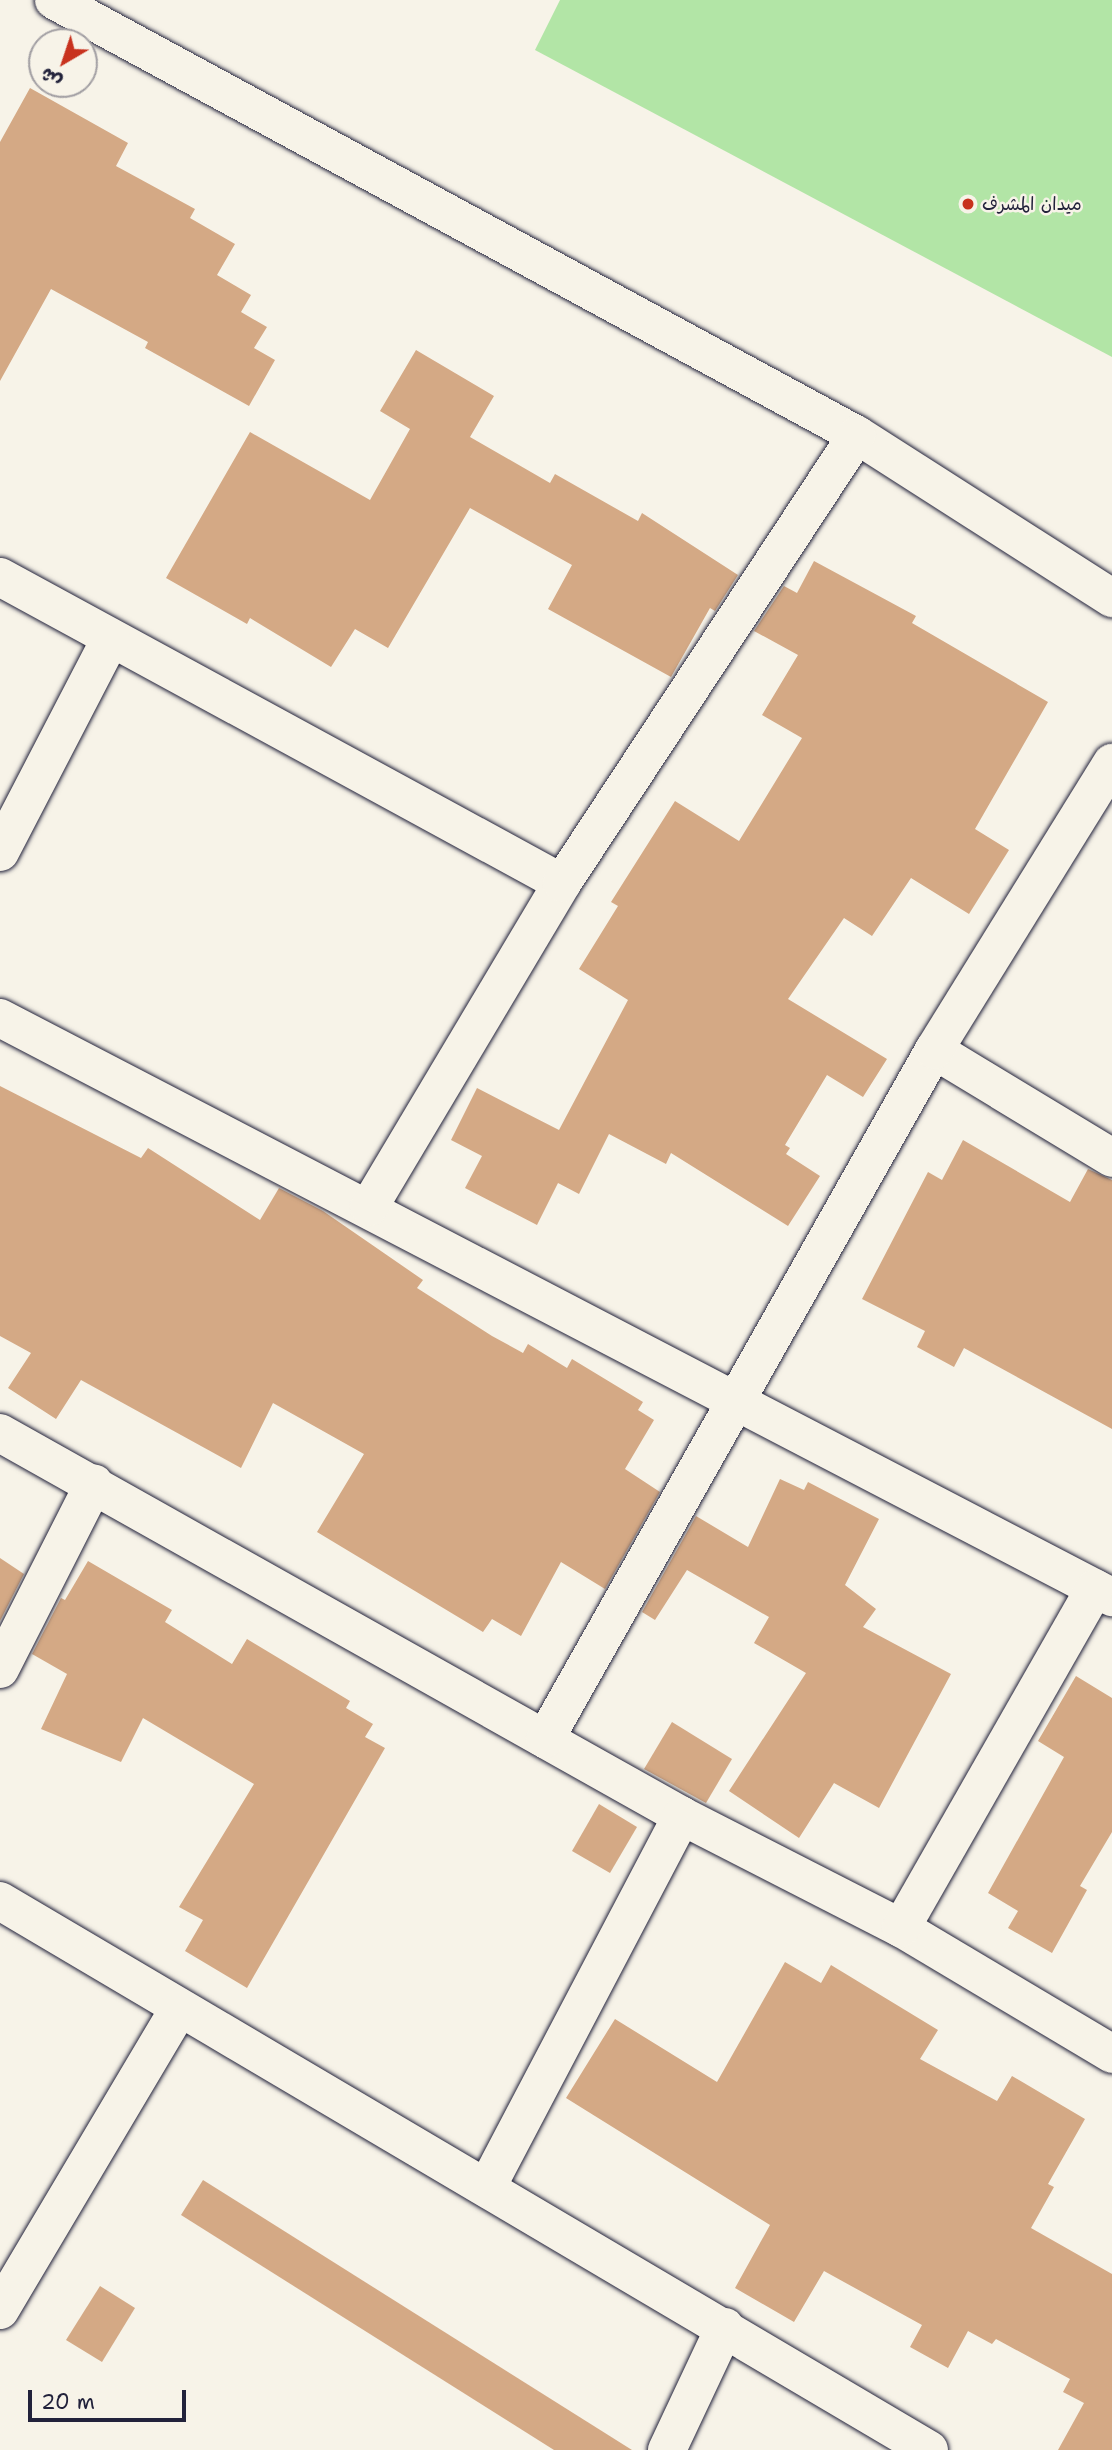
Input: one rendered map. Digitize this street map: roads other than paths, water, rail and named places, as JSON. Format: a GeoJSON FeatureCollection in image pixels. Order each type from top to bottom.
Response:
{"type":"FeatureCollection","features":[{"type":"Feature","properties":{"kind":"street"},"geometry":{"type":"LineString","coordinates":[[54,0],[857,435],[1112,598]]}},
{"type":"Feature","properties":{"kind":"street"},"geometry":{"type":"LineString","coordinates":[[369,1207],[562,883],[857,435]]}},
{"type":"Feature","properties":{"kind":"street"},"geometry":{"type":"LineString","coordinates":[[0,577],[562,883]]}},
{"type":"Feature","properties":{"kind":"street"},"geometry":{"type":"LineString","coordinates":[[0,852],[111,638]]}},
{"type":"Feature","properties":{"kind":"street"},"geometry":{"type":"LineString","coordinates":[[545,1739],[934,1050],[1112,763]]}},
{"type":"Feature","properties":{"kind":"street"},"geometry":{"type":"LineString","coordinates":[[0,1018],[369,1207],[733,1403],[1103,1592],[901,1928]]}},
{"type":"Feature","properties":{"kind":"street"},"geometry":{"type":"LineString","coordinates":[[934,1050],[1112,1158]]}},
{"type":"Feature","properties":{"kind":"street"},"geometry":{"type":"LineString","coordinates":[[0,1433],[682,1816],[901,1928],[1112,2054]]}},
{"type":"Feature","properties":{"kind":"street"},"geometry":{"type":"LineString","coordinates":[[0,1669],[94,1484]]}},
{"type":"Feature","properties":{"kind":"street"},"geometry":{"type":"LineString","coordinates":[[488,2185],[682,1816]]}},
{"type":"Feature","properties":{"kind":"street"},"geometry":{"type":"LineString","coordinates":[[0,1900],[179,2008],[488,2185],[929,2450]]}},
{"type":"Feature","properties":{"kind":"street"},"geometry":{"type":"LineString","coordinates":[[0,2310],[179,2008]]}},
{"type":"Feature","properties":{"kind":"street"},"geometry":{"type":"LineString","coordinates":[[667,2450],[724,2327]]}},
{"type":"Feature","properties":{"kind":"place","name":"ميدان المشرف"},"geometry":{"type":"Point","coordinates":[968,204]}}]}
